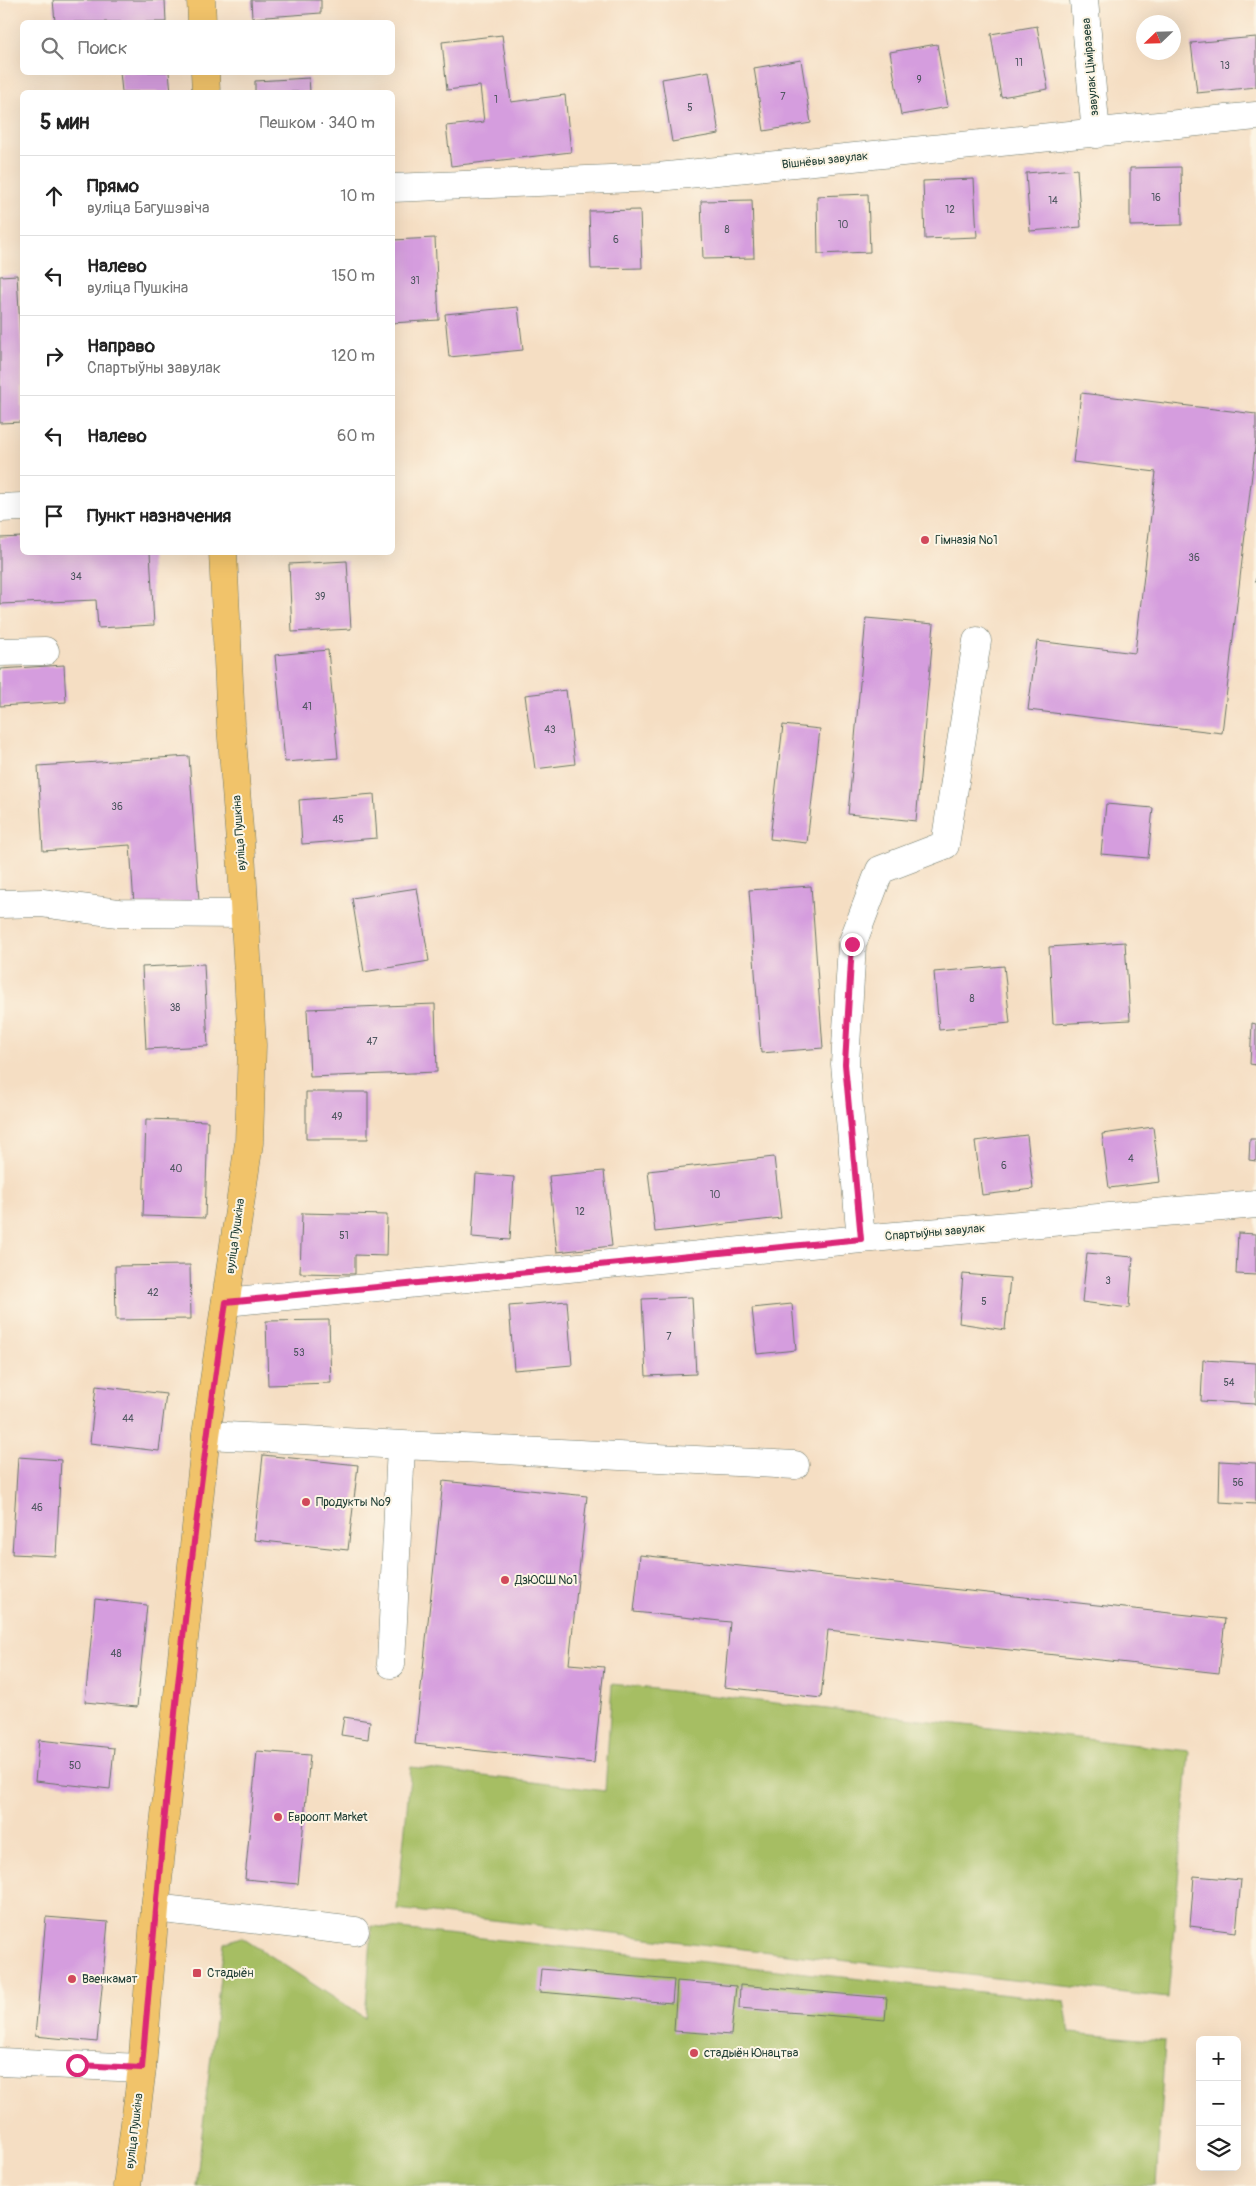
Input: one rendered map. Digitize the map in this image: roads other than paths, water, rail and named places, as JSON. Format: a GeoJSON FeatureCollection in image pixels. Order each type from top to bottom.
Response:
{"type":"FeatureCollection","features":[{"type":"Feature","properties":{"kind":"main road"},"geometry":{"type":"LineString","coordinates":[[201,0],[202,20]]}},
{"type":"Feature","properties":{"kind":"main road"},"geometry":{"type":"LineString","coordinates":[[205,75],[206,90]]}},
{"type":"Feature","properties":{"kind":"main road","name":"вуліца Пушкіна"},"geometry":{"type":"LineString","coordinates":[[127,2186],[142,2068],[155,1908],[206,1435],[249,1143],[252,1045],[245,914],[231,725],[223,555]]}},
{"type":"Feature","properties":{"kind":"street","name":"завулак Ціміразева"},"geometry":{"type":"LineString","coordinates":[[1084,0],[1096,134]]}},
{"type":"Feature","properties":{"kind":"street","name":"Вішнёвы завулак"},"geometry":{"type":"LineString","coordinates":[[395,188],[658,177],[1096,134],[1256,116]]}},
{"type":"Feature","properties":{"kind":"street"},"geometry":{"type":"LineString","coordinates":[[0,508],[20,507]]}},
{"type":"Feature","properties":{"kind":"street"},"geometry":{"type":"LineString","coordinates":[[861,1239],[845,1064],[852,944],[880,870],[946,845],[976,641]]}},
{"type":"Feature","properties":{"kind":"street"},"geometry":{"type":"LineString","coordinates":[[0,652],[46,650]]}},
{"type":"Feature","properties":{"kind":"street"},"geometry":{"type":"LineString","coordinates":[[0,904],[42,903],[118,913],[245,914]]}},
{"type":"Feature","properties":{"kind":"street","name":"Спартыўны завулак"},"geometry":{"type":"LineString","coordinates":[[226,1302],[861,1239],[1256,1204]]}},
{"type":"Feature","properties":{"kind":"street"},"geometry":{"type":"LineString","coordinates":[[206,1435],[795,1465]]}},
{"type":"Feature","properties":{"kind":"street"},"geometry":{"type":"LineString","coordinates":[[391,1664],[401,1446]]}},
{"type":"Feature","properties":{"kind":"street"},"geometry":{"type":"LineString","coordinates":[[155,1908],[356,1931]]}},
{"type":"Feature","properties":{"kind":"street"},"geometry":{"type":"LineString","coordinates":[[0,2062],[142,2068]]}},
{"type":"Feature","properties":{"kind":"place","name":"Гімназія №1"},"geometry":{"type":"Point","coordinates":[925,540]}},
{"type":"Feature","properties":{"kind":"place","name":"Продукты №9"},"geometry":{"type":"Point","coordinates":[306,1502]}},
{"type":"Feature","properties":{"kind":"place","name":"ДзЮСШ №1"},"geometry":{"type":"Point","coordinates":[505,1580]}},
{"type":"Feature","properties":{"kind":"place","name":"Евроопт Market"},"geometry":{"type":"Point","coordinates":[278,1817]}},
{"type":"Feature","properties":{"kind":"place","name":"Стадыён"},"geometry":{"type":"Point","coordinates":[197,1973]}},
{"type":"Feature","properties":{"kind":"place","name":"Ваенкамат"},"geometry":{"type":"Point","coordinates":[72,1979]}},
{"type":"Feature","properties":{"kind":"place","name":"стадыён Юнацтва"},"geometry":{"type":"Point","coordinates":[694,2053]}}]}
